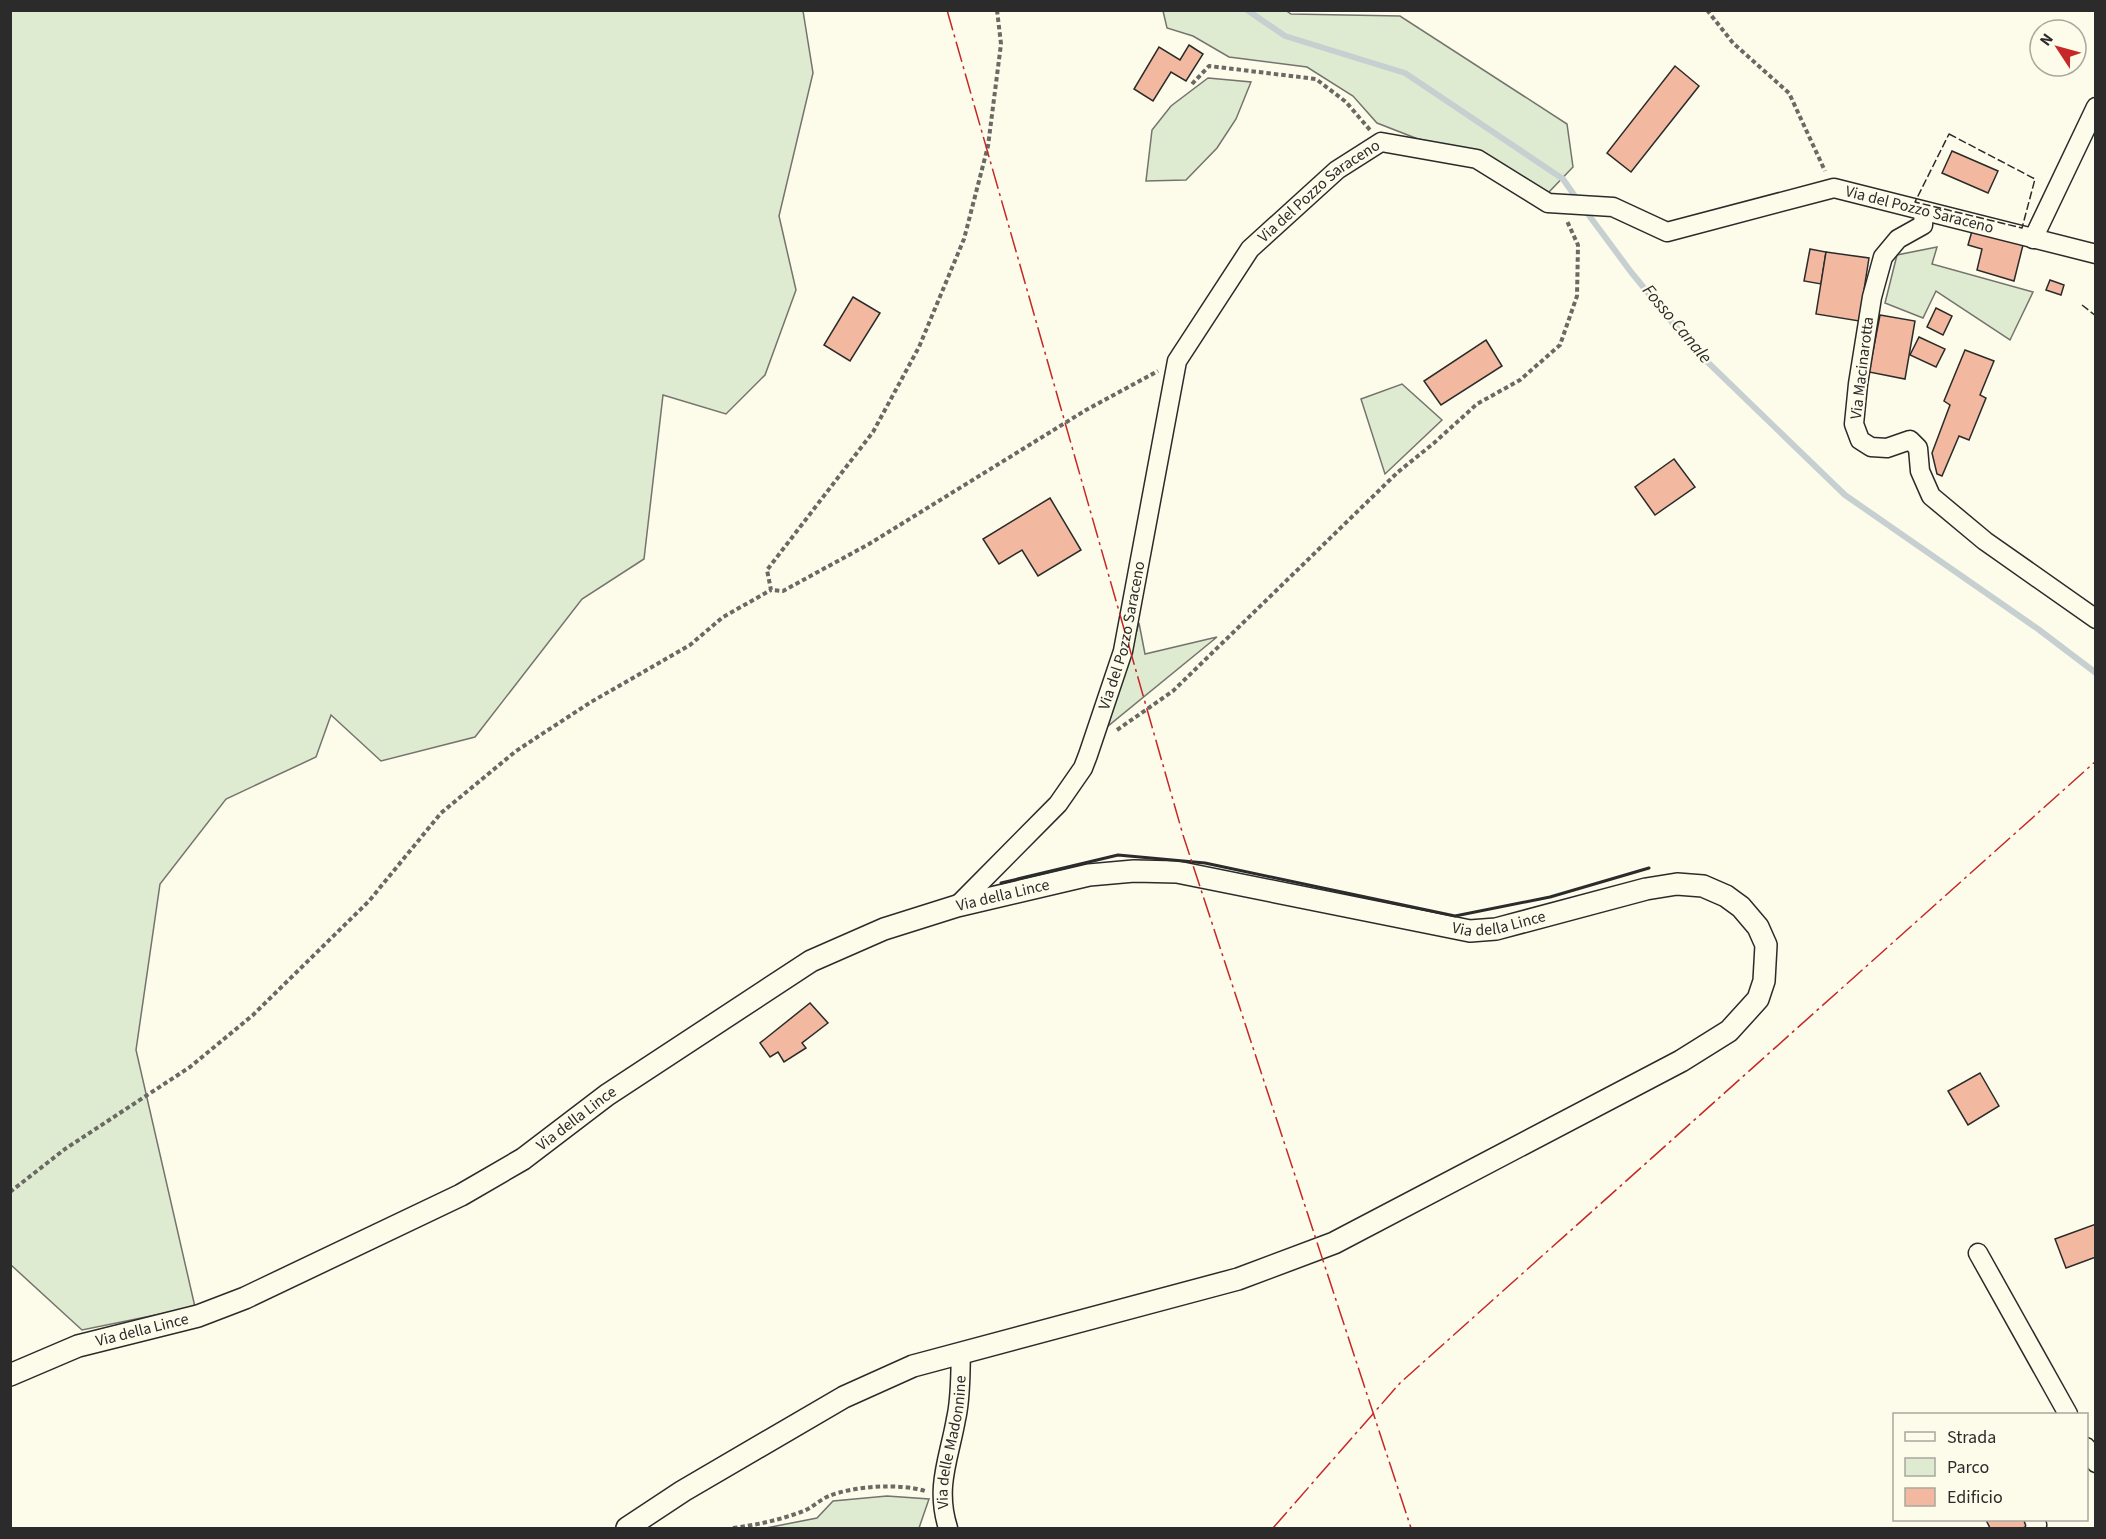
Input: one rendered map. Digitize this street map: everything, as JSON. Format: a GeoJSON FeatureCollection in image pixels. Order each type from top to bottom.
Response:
{"type":"FeatureCollection","features":[{"type":"Feature","properties":{"kind":"street"},"geometry":{"type":"LineString","coordinates":[[2033,238],[2096,107]]}},
{"type":"Feature","properties":{"kind":"street","name":"Via del Pozzo Saraceno"},"geometry":{"type":"LineString","coordinates":[[957,906],[1058,804],[1083,768],[1123,651],[1177,361],[1250,249],[1337,170],[1381,142],[1477,159],[1548,203],[1613,207],[1666,232],[1834,188],[2096,255]]}},
{"type":"Feature","properties":{"kind":"street","name":"Via Macinarotta"},"geometry":{"type":"LineString","coordinates":[[1924,211],[1923,225],[1898,239],[1883,257],[1872,297],[1858,384],[1854,424],[1860,440],[1871,447],[1887,448],[1910,440],[1918,448],[1920,471],[1931,496],[1985,541],[2096,619]]}},
{"type":"Feature","properties":{"kind":"street","name":"Via della Lince"},"geometry":{"type":"LineString","coordinates":[[10,1375],[78,1346],[198,1316],[245,1298],[461,1195],[523,1159],[607,1095],[811,961],[884,929],[957,906],[1089,875],[1177,872],[1470,931],[1496,929],[1646,889],[1677,884],[1703,886],[1726,896],[1742,907],[1758,927],[1766,945],[1764,981],[1758,999],[1729,1031],[1681,1061],[1334,1243],[1238,1279],[913,1366],[844,1397],[684,1491],[627,1528]]}},
{"type":"Feature","properties":{"kind":"street"},"geometry":{"type":"LineString","coordinates":[[1978,1253],[2067,1413]]}},
{"type":"Feature","properties":{"kind":"street","name":"Via delle Madonnine"},"geometry":{"type":"LineString","coordinates":[[948,1528],[942,1510],[943,1478],[957,1417],[961,1354]]}},
{"type":"Feature","properties":{"kind":"street"},"geometry":{"type":"LineString","coordinates":[[2088,1450],[2096,1463]]}},
{"type":"Feature","properties":{"kind":"path"},"geometry":{"type":"LineString","coordinates":[[771,590],[767,570],[878,422],[919,347],[964,239],[988,146],[1002,44],[997,10]]}},
{"type":"Feature","properties":{"kind":"path"},"geometry":{"type":"LineString","coordinates":[[1707,10],[1733,44],[1789,93],[1834,188]]}},
{"type":"Feature","properties":{"kind":"path"},"geometry":{"type":"LineString","coordinates":[[1192,84],[1209,66],[1316,79],[1346,102],[1381,142]]}},
{"type":"Feature","properties":{"kind":"path"},"geometry":{"type":"LineString","coordinates":[[1112,734],[1173,691],[1398,472],[1477,404],[1520,380],[1560,345],[1577,296],[1578,245],[1558,204]]}},
{"type":"Feature","properties":{"kind":"path"},"geometry":{"type":"LineString","coordinates":[[10,1192],[65,1149],[190,1067],[253,1015],[369,901],[441,813],[516,751],[591,702],[690,645],[723,617],[771,590],[783,591],[869,544],[1086,410],[1177,361]]}},
{"type":"Feature","properties":{"kind":"path"},"geometry":{"type":"LineString","coordinates":[[733,1528],[764,1524],[804,1511],[828,1496],[857,1489],[914,1487],[942,1496]]}},
{"type":"Feature","properties":{"kind":"green space"},"geometry":{"type":"Polygon","coordinates":[[[1285,10],[1291,14],[1400,16],[1567,124],[1573,167],[1548,193],[1468,149],[1418,139],[1377,123],[1353,96],[1307,67],[1229,57],[1193,36],[1167,28],[1163,11],[1285,10]]]}},
{"type":"Feature","properties":{"kind":"green space"},"geometry":{"type":"Polygon","coordinates":[[[10,11],[803,11],[813,73],[779,216],[796,290],[765,375],[726,414],[663,395],[644,559],[582,599],[475,737],[381,761],[331,715],[316,757],[226,799],[160,884],[136,1050],[195,1307],[82,1330],[11,1265],[10,11]]]}},
{"type":"Feature","properties":{"kind":"green space"},"geometry":{"type":"Polygon","coordinates":[[[1208,78],[1251,82],[1236,119],[1217,148],[1186,180],[1146,181],[1152,130],[1171,106],[1208,78]]]}},
{"type":"Feature","properties":{"kind":"green space"},"geometry":{"type":"Polygon","coordinates":[[[1937,247],[1932,264],[2033,292],[2010,340],[1936,291],[1923,318],[1885,303],[1897,255],[1937,247]]]}},
{"type":"Feature","properties":{"kind":"green space"},"geometry":{"type":"Polygon","coordinates":[[[1402,384],[1442,420],[1385,474],[1361,399],[1402,384]]]}},
{"type":"Feature","properties":{"kind":"green space"},"geometry":{"type":"Polygon","coordinates":[[[1139,623],[1145,654],[1217,637],[1108,726],[1139,623]]]}},
{"type":"Feature","properties":{"kind":"green space"},"geometry":{"type":"Polygon","coordinates":[[[887,1496],[929,1499],[919,1528],[766,1528],[817,1518],[833,1501],[887,1496]]]}},
{"type":"Feature","properties":{"kind":"building"},"geometry":{"type":"Polygon","coordinates":[[[1189,45],[1203,54],[1186,81],[1171,72],[1153,101],[1134,89],[1159,47],[1180,60],[1189,45]]]}},
{"type":"Feature","properties":{"kind":"building"},"geometry":{"type":"Polygon","coordinates":[[[1675,66],[1699,86],[1631,172],[1607,153],[1675,66]]]}},
{"type":"Feature","properties":{"kind":"building"},"geometry":{"type":"Polygon","coordinates":[[[1952,151],[1998,171],[1988,193],[1942,173],[1952,151]]]}},
{"type":"Feature","properties":{"kind":"building"},"geometry":{"type":"Polygon","coordinates":[[[1972,231],[2023,245],[2014,281],[1977,270],[1982,249],[1968,245],[1972,231]]]}},
{"type":"Feature","properties":{"kind":"building"},"geometry":{"type":"Polygon","coordinates":[[[1810,249],[1826,252],[1821,284],[1804,281],[1810,249]]]}},
{"type":"Feature","properties":{"kind":"building"},"geometry":{"type":"Polygon","coordinates":[[[1826,252],[1869,258],[1859,321],[1816,314],[1826,252]]]}},
{"type":"Feature","properties":{"kind":"building"},"geometry":{"type":"Polygon","coordinates":[[[2050,280],[2064,285],[2061,295],[2046,290],[2050,280]]]}},
{"type":"Feature","properties":{"kind":"building"},"geometry":{"type":"Polygon","coordinates":[[[853,297],[880,313],[850,361],[824,345],[853,297]]]}},
{"type":"Feature","properties":{"kind":"building"},"geometry":{"type":"Polygon","coordinates":[[[1936,308],[1952,316],[1943,335],[1927,327],[1936,308]]]}},
{"type":"Feature","properties":{"kind":"building"},"geometry":{"type":"Polygon","coordinates":[[[1880,315],[1915,321],[1905,379],[1869,372],[1880,315]]]}},
{"type":"Feature","properties":{"kind":"building"},"geometry":{"type":"Polygon","coordinates":[[[1919,337],[1945,349],[1936,367],[1910,355],[1919,337]]]}},
{"type":"Feature","properties":{"kind":"building"},"geometry":{"type":"Polygon","coordinates":[[[1486,340],[1502,366],[1441,405],[1424,381],[1486,340]]]}},
{"type":"Feature","properties":{"kind":"building"},"geometry":{"type":"Polygon","coordinates":[[[1965,350],[1994,361],[1980,395],[1986,398],[1969,440],[1959,436],[1942,476],[1937,474],[1932,453],[1950,405],[1944,401],[1965,350]]]}},
{"type":"Feature","properties":{"kind":"building"},"geometry":{"type":"Polygon","coordinates":[[[1674,459],[1695,487],[1655,515],[1635,487],[1674,459]]]}},
{"type":"Feature","properties":{"kind":"building"},"geometry":{"type":"Polygon","coordinates":[[[1050,498],[1081,550],[1038,576],[1022,550],[999,564],[983,539],[1050,498]]]}},
{"type":"Feature","properties":{"kind":"building"},"geometry":{"type":"Polygon","coordinates":[[[810,1003],[828,1023],[802,1043],[806,1048],[784,1062],[778,1052],[770,1057],[760,1043],[810,1003]]]}},
{"type":"Feature","properties":{"kind":"building"},"geometry":{"type":"Polygon","coordinates":[[[1980,1073],[1999,1106],[1968,1125],[1948,1091],[1980,1073]]]}},
{"type":"Feature","properties":{"kind":"building"},"geometry":{"type":"Polygon","coordinates":[[[2096,1224],[2096,1257],[2066,1268],[2055,1239],[2096,1224]]]}},
{"type":"Feature","properties":{"kind":"building"},"geometry":{"type":"Polygon","coordinates":[[[1986,1521],[2028,1521],[2030,1525],[2023,1528],[1990,1528],[1986,1521]]]}},
{"type":"Feature","properties":{"kind":"waterway","name":"Fosso Canale"},"geometry":{"type":"LineString","coordinates":[[1247,10],[1285,36],[1405,73],[1563,179],[1579,202]]}},
{"type":"Feature","properties":{"kind":"waterway","name":"Fosso Canale"},"geometry":{"type":"LineString","coordinates":[[1585,210],[1631,272],[1693,348],[1845,495],[2038,629],[2096,673]]}},
{"type":"Feature","properties":{"kind":"fence"},"geometry":{"type":"LineString","coordinates":[[1949,134],[2035,179],[2022,228],[1915,202],[1949,134]]}},
{"type":"Feature","properties":{"kind":"fence"},"geometry":{"type":"LineString","coordinates":[[2082,305],[2096,316]]}},
{"type":"Feature","properties":{"kind":"wall"},"geometry":{"type":"LineString","coordinates":[[1001,883],[1118,855],[1205,863],[1455,916],[1550,897],[1649,868]]}},
{"type":"Feature","properties":{"kind":"power"},"geometry":{"type":"LineString","coordinates":[[947,10],[1183,835],[1411,1528]]}},
{"type":"Feature","properties":{"kind":"power"},"geometry":{"type":"LineString","coordinates":[[1273,1528],[1400,1383],[2096,761]]}}]}
